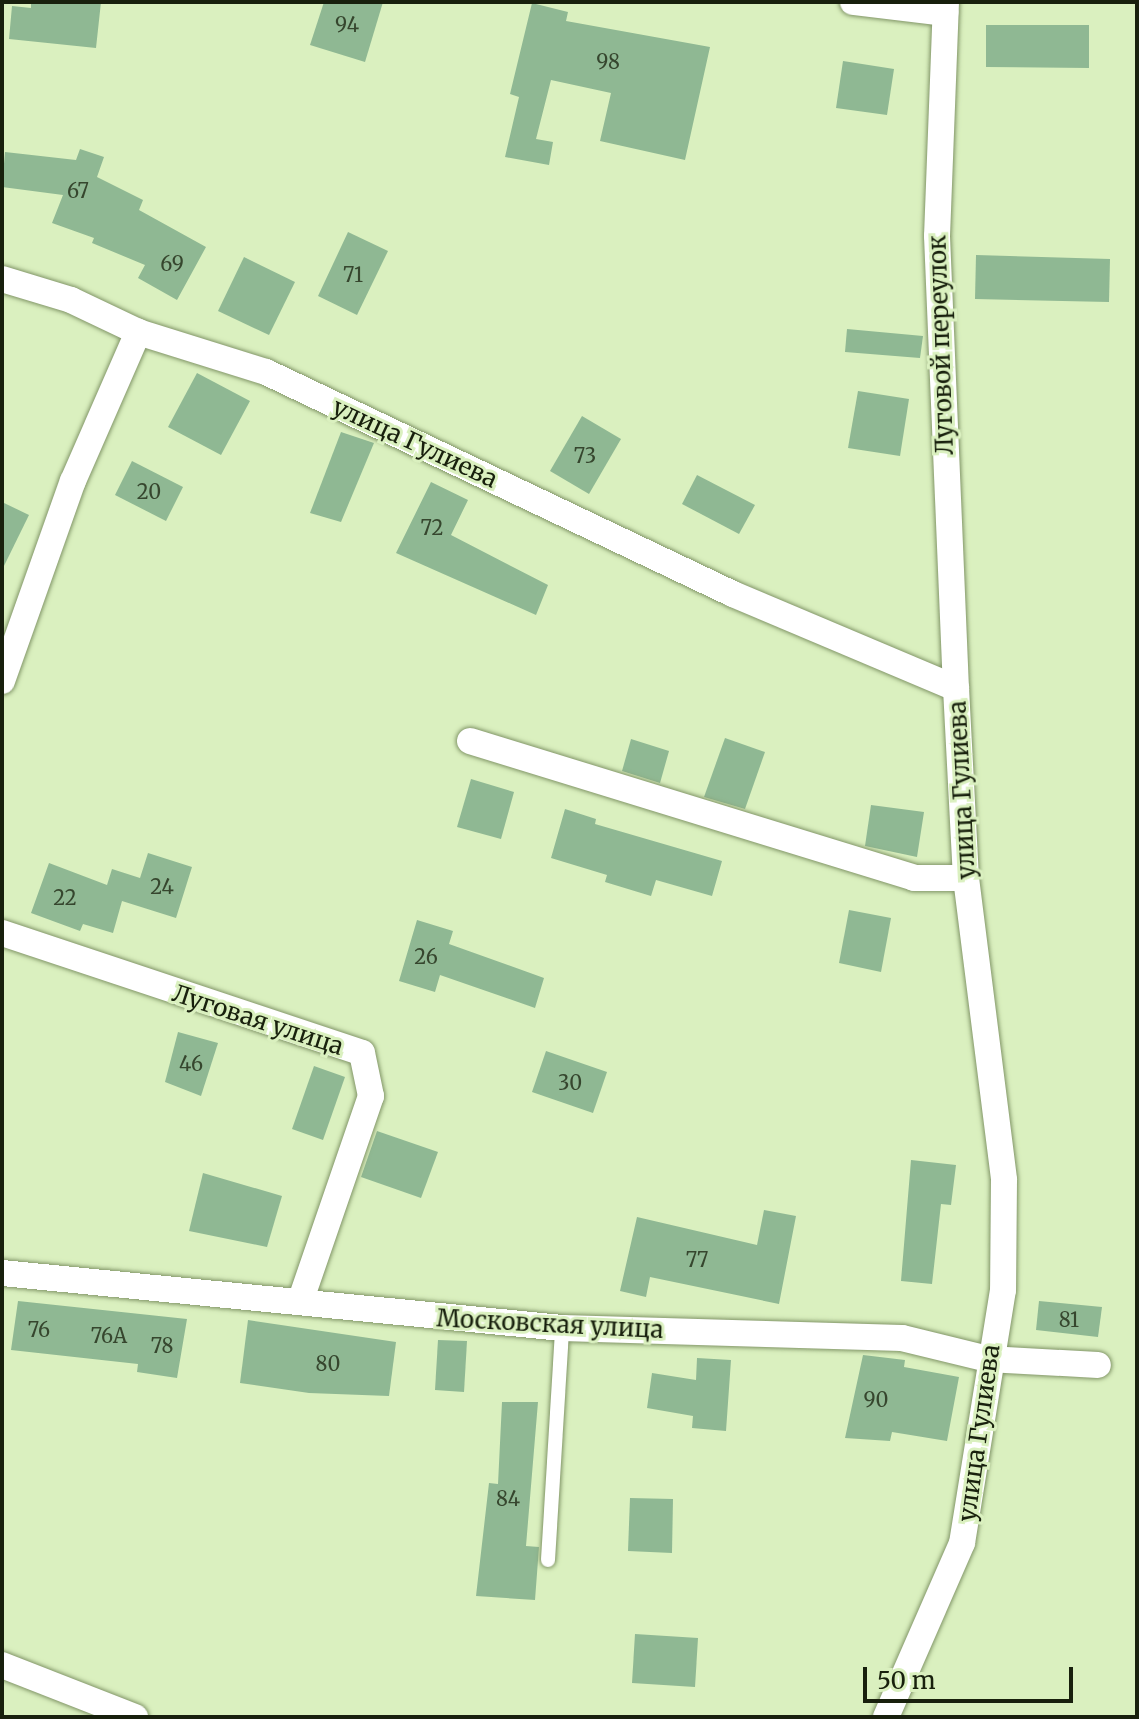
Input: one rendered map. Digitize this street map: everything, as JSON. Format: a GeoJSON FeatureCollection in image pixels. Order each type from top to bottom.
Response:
{"type":"FeatureCollection","features":[{"type":"Feature","properties":{"kind":"street"},"geometry":{"type":"LineString","coordinates":[[853,2],[946,8]]}},
{"type":"Feature","properties":{"kind":"street","name":"Луговой переулок"},"geometry":{"type":"LineString","coordinates":[[946,8],[937,236],[956,688]]}},
{"type":"Feature","properties":{"kind":"street","name":"улица Гулиева"},"geometry":{"type":"LineString","coordinates":[[2,279],[71,300],[138,332],[266,372],[733,594],[956,688],[966,878],[1004,1180],[1003,1290],[988,1359],[962,1543],[886,1717]]}},
{"type":"Feature","properties":{"kind":"street"},"geometry":{"type":"LineString","coordinates":[[2,681],[73,481],[138,332]]}},
{"type":"Feature","properties":{"kind":"street"},"geometry":{"type":"LineString","coordinates":[[470,741],[914,878],[966,878]]}},
{"type":"Feature","properties":{"kind":"street","name":"Луговая улица"},"geometry":{"type":"LineString","coordinates":[[2,933],[362,1053],[371,1096],[301,1299]]}},
{"type":"Feature","properties":{"kind":"street","name":"Московская улица"},"geometry":{"type":"LineString","coordinates":[[2,1273],[301,1299],[562,1328],[902,1338],[988,1359],[1098,1365]]}},
{"type":"Feature","properties":{"kind":"street"},"geometry":{"type":"LineString","coordinates":[[2,1665],[135,1717]]}},
{"type":"Feature","properties":{"kind":"lane"},"geometry":{"type":"LineString","coordinates":[[548,1560],[562,1328]]}},
{"type":"Feature","properties":{"kind":"building"},"geometry":{"type":"Polygon","coordinates":[[[31,2],[101,2],[96,48],[9,39],[12,6],[31,8],[31,2]]]}},
{"type":"Feature","properties":{"kind":"building"},"geometry":{"type":"Polygon","coordinates":[[[324,2],[383,2],[365,62],[310,45],[324,2]]]}},
{"type":"Feature","properties":{"kind":"building"},"geometry":{"type":"Polygon","coordinates":[[[532,3],[568,12],[566,21],[710,47],[685,160],[600,141],[611,93],[551,80],[536,139],[553,142],[549,165],[505,157],[519,97],[510,94],[532,3]]]}},
{"type":"Feature","properties":{"kind":"building"},"geometry":{"type":"Polygon","coordinates":[[[986,25],[1089,25],[1089,68],[986,67],[986,25]]]}},
{"type":"Feature","properties":{"kind":"building"},"geometry":{"type":"Polygon","coordinates":[[[843,61],[894,69],[887,115],[836,108],[843,61]]]}},
{"type":"Feature","properties":{"kind":"building"},"geometry":{"type":"Polygon","coordinates":[[[80,149],[104,157],[97,177],[143,200],[139,210],[206,247],[177,300],[138,278],[145,265],[92,243],[94,238],[52,223],[63,195],[2,187],[5,152],[76,160],[80,149]]]}},
{"type":"Feature","properties":{"kind":"building"},"geometry":{"type":"Polygon","coordinates":[[[348,232],[388,251],[357,315],[318,296],[348,232]]]}},
{"type":"Feature","properties":{"kind":"building"},"geometry":{"type":"Polygon","coordinates":[[[976,255],[1110,259],[1109,302],[975,299],[976,255]]]}},
{"type":"Feature","properties":{"kind":"building"},"geometry":{"type":"Polygon","coordinates":[[[244,257],[295,282],[269,335],[218,311],[244,257]]]}},
{"type":"Feature","properties":{"kind":"building"},"geometry":{"type":"Polygon","coordinates":[[[847,329],[923,336],[920,358],[845,352],[847,329]]]}},
{"type":"Feature","properties":{"kind":"building"},"geometry":{"type":"Polygon","coordinates":[[[197,373],[250,401],[221,455],[168,427],[197,373]]]}},
{"type":"Feature","properties":{"kind":"building"},"geometry":{"type":"Polygon","coordinates":[[[858,391],[909,399],[900,456],[848,448],[858,391]]]}},
{"type":"Feature","properties":{"kind":"building"},"geometry":{"type":"Polygon","coordinates":[[[582,416],[621,439],[589,494],[550,471],[582,416]]]}},
{"type":"Feature","properties":{"kind":"building"},"geometry":{"type":"Polygon","coordinates":[[[341,432],[374,443],[341,522],[310,513],[341,432]]]}},
{"type":"Feature","properties":{"kind":"building"},"geometry":{"type":"Polygon","coordinates":[[[132,461],[183,487],[166,521],[115,495],[132,461]]]}},
{"type":"Feature","properties":{"kind":"building"},"geometry":{"type":"Polygon","coordinates":[[[697,475],[755,505],[739,534],[682,504],[697,475]]]}},
{"type":"Feature","properties":{"kind":"building"},"geometry":{"type":"Polygon","coordinates":[[[431,482],[468,500],[451,535],[548,585],[536,615],[396,553],[431,482]]]}},
{"type":"Feature","properties":{"kind":"building"},"geometry":{"type":"Polygon","coordinates":[[[2,502],[29,515],[2,570],[2,502]]]}},
{"type":"Feature","properties":{"kind":"building"},"geometry":{"type":"Polygon","coordinates":[[[725,738],[765,752],[745,809],[704,797],[725,738]]]}},
{"type":"Feature","properties":{"kind":"building"},"geometry":{"type":"Polygon","coordinates":[[[631,739],[669,751],[660,783],[622,771],[631,739]]]}},
{"type":"Feature","properties":{"kind":"building"},"geometry":{"type":"Polygon","coordinates":[[[471,779],[514,792],[501,839],[457,827],[471,779]]]}},
{"type":"Feature","properties":{"kind":"building"},"geometry":{"type":"Polygon","coordinates":[[[871,805],[924,812],[917,857],[865,846],[871,805]]]}},
{"type":"Feature","properties":{"kind":"building"},"geometry":{"type":"Polygon","coordinates":[[[565,809],[596,819],[595,824],[722,861],[712,896],[656,880],[651,896],[605,882],[607,875],[551,858],[565,809]]]}},
{"type":"Feature","properties":{"kind":"building"},"geometry":{"type":"Polygon","coordinates":[[[148,853],[192,867],[176,918],[122,901],[113,933],[83,924],[80,931],[31,913],[49,863],[107,885],[112,869],[140,878],[148,853]]]}},
{"type":"Feature","properties":{"kind":"building"},"geometry":{"type":"Polygon","coordinates":[[[849,910],[891,918],[881,972],[839,963],[849,910]]]}},
{"type":"Feature","properties":{"kind":"building"},"geometry":{"type":"Polygon","coordinates":[[[417,920],[453,931],[449,944],[544,978],[535,1008],[440,975],[435,992],[399,981],[417,920]]]}},
{"type":"Feature","properties":{"kind":"building"},"geometry":{"type":"Polygon","coordinates":[[[178,1032],[218,1043],[201,1096],[165,1082],[178,1032]]]}},
{"type":"Feature","properties":{"kind":"building"},"geometry":{"type":"Polygon","coordinates":[[[546,1051],[607,1072],[593,1113],[532,1092],[546,1051]]]}},
{"type":"Feature","properties":{"kind":"building"},"geometry":{"type":"Polygon","coordinates":[[[314,1066],[345,1077],[323,1140],[292,1129],[314,1066]]]}},
{"type":"Feature","properties":{"kind":"building"},"geometry":{"type":"Polygon","coordinates":[[[377,1131],[438,1152],[421,1198],[361,1177],[377,1131]]]}},
{"type":"Feature","properties":{"kind":"building"},"geometry":{"type":"Polygon","coordinates":[[[911,1160],[956,1165],[951,1205],[941,1204],[932,1284],[901,1281],[911,1160]]]}},
{"type":"Feature","properties":{"kind":"building"},"geometry":{"type":"Polygon","coordinates":[[[203,1173],[282,1196],[267,1247],[189,1231],[203,1173]]]}},
{"type":"Feature","properties":{"kind":"building"},"geometry":{"type":"Polygon","coordinates":[[[764,1210],[796,1216],[779,1304],[650,1277],[646,1297],[620,1291],[637,1217],[757,1245],[764,1210]]]}},
{"type":"Feature","properties":{"kind":"building"},"geometry":{"type":"Polygon","coordinates":[[[18,1301],[187,1319],[177,1378],[137,1372],[138,1364],[11,1350],[18,1301]]]}},
{"type":"Feature","properties":{"kind":"building"},"geometry":{"type":"Polygon","coordinates":[[[1039,1301],[1102,1307],[1098,1337],[1036,1330],[1039,1301]]]}},
{"type":"Feature","properties":{"kind":"building"},"geometry":{"type":"Polygon","coordinates":[[[248,1320],[396,1342],[389,1396],[309,1393],[240,1383],[248,1320]]]}},
{"type":"Feature","properties":{"kind":"building"},"geometry":{"type":"Polygon","coordinates":[[[438,1340],[467,1341],[464,1392],[435,1390],[438,1340]]]}},
{"type":"Feature","properties":{"kind":"building"},"geometry":{"type":"Polygon","coordinates":[[[863,1355],[905,1360],[904,1367],[959,1377],[947,1441],[892,1432],[890,1441],[845,1438],[863,1355]]]}},
{"type":"Feature","properties":{"kind":"building"},"geometry":{"type":"Polygon","coordinates":[[[697,1358],[731,1360],[726,1431],[692,1428],[693,1416],[647,1408],[652,1373],[696,1380],[697,1358]]]}},
{"type":"Feature","properties":{"kind":"building"},"geometry":{"type":"Polygon","coordinates":[[[502,1402],[538,1402],[526,1546],[539,1547],[535,1600],[476,1596],[489,1483],[498,1484],[502,1402]]]}},
{"type":"Feature","properties":{"kind":"building"},"geometry":{"type":"Polygon","coordinates":[[[630,1498],[673,1499],[672,1553],[628,1551],[630,1498]]]}},
{"type":"Feature","properties":{"kind":"building"},"geometry":{"type":"Polygon","coordinates":[[[635,1634],[698,1638],[695,1687],[632,1683],[635,1634]]]}}]}
